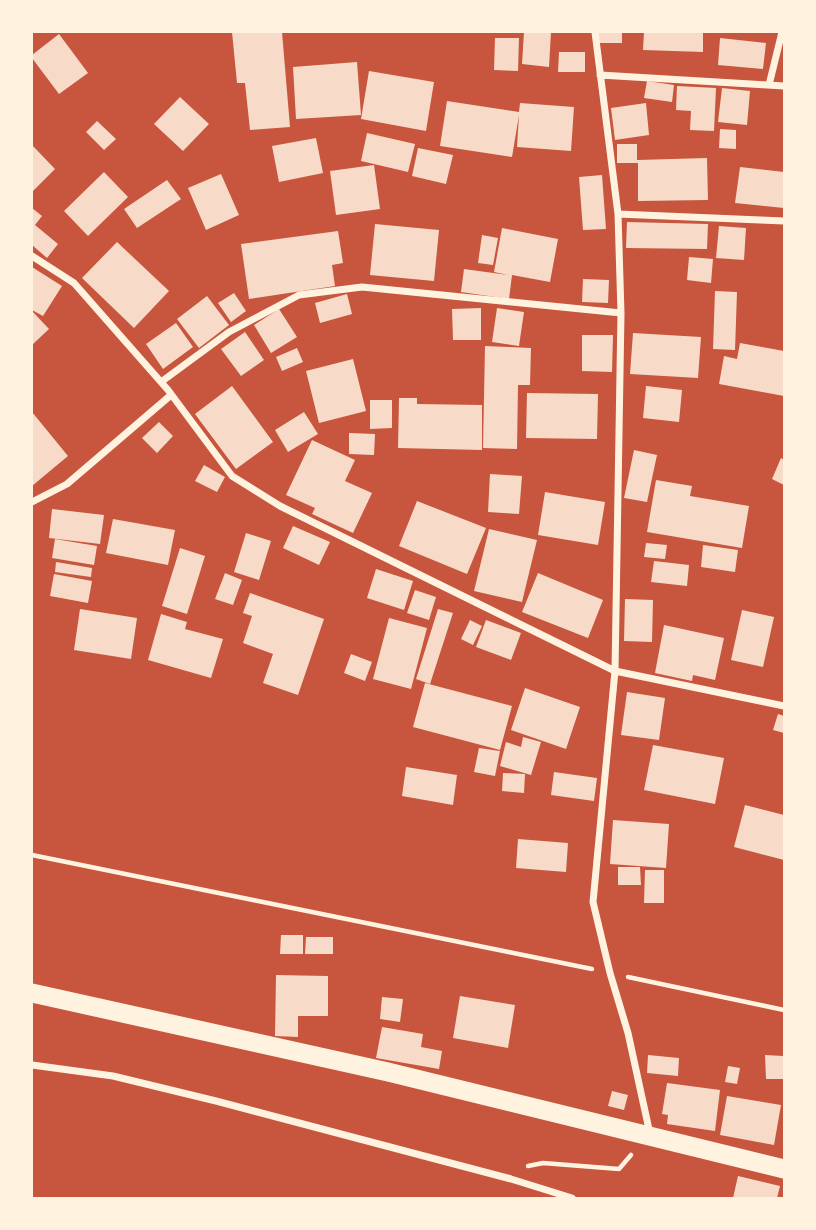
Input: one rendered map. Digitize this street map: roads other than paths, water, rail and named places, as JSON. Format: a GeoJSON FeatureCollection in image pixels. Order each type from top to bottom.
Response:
{"type":"FeatureCollection","features":[{"type":"Feature","properties":{"kind":"highway"},"geometry":{"type":"LineString","coordinates":[[32,993],[388,1072],[785,1169]]}},
{"type":"Feature","properties":{"kind":"street"},"geometry":{"type":"LineString","coordinates":[[595,32],[618,214],[621,313],[615,671],[593,902],[628,1033],[650,1134]]}},
{"type":"Feature","properties":{"kind":"street"},"geometry":{"type":"LineString","coordinates":[[769,85],[782,32]]}},
{"type":"Feature","properties":{"kind":"street"},"geometry":{"type":"LineString","coordinates":[[600,75],[785,86]]}},
{"type":"Feature","properties":{"kind":"street"},"geometry":{"type":"LineString","coordinates":[[618,214],[785,221]]}},
{"type":"Feature","properties":{"kind":"street"},"geometry":{"type":"LineString","coordinates":[[32,256],[74,283],[161,382],[232,476],[280,506],[615,671],[785,706]]}},
{"type":"Feature","properties":{"kind":"street"},"geometry":{"type":"LineString","coordinates":[[161,382],[229,332],[299,295],[362,287],[621,313]]}},
{"type":"Feature","properties":{"kind":"street"},"geometry":{"type":"LineString","coordinates":[[32,502],[68,484],[171,395]]}},
{"type":"Feature","properties":{"kind":"street"},"geometry":{"type":"LineString","coordinates":[[32,1065],[126,1079],[489,1174],[572,1199]]}}]}
